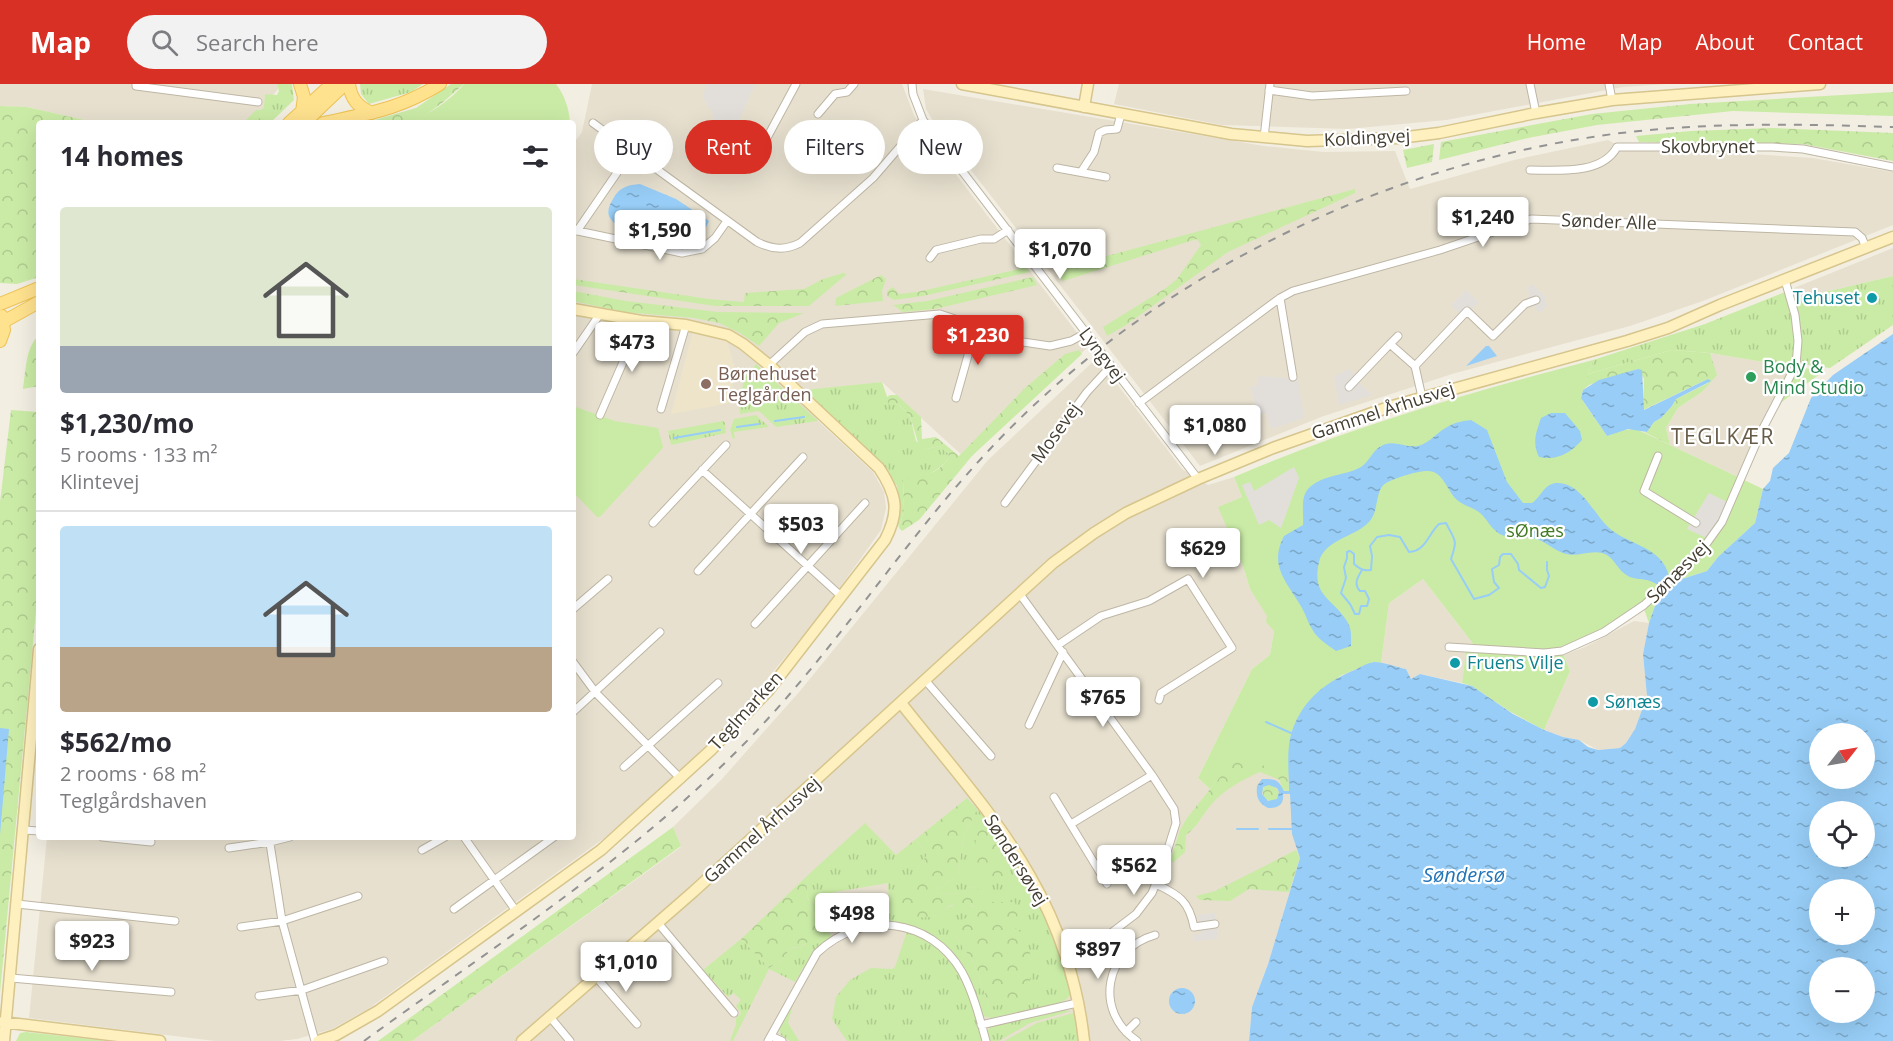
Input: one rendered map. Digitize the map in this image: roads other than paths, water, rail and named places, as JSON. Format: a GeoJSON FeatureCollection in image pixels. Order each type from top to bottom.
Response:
{"type":"FeatureCollection","features":[{"type":"Feature","properties":{"kind":"main road"},"geometry":{"type":"LineString","coordinates":[[300,84],[304,97],[303,117]]}},
{"type":"Feature","properties":{"kind":"main road"},"geometry":{"type":"LineString","coordinates":[[303,117],[332,84]]}},
{"type":"Feature","properties":{"kind":"main road"},"geometry":{"type":"LineString","coordinates":[[303,117],[347,84],[353,99],[360,108],[372,113]]}},
{"type":"Feature","properties":{"kind":"main road"},"geometry":{"type":"LineString","coordinates":[[342,120],[386,110],[419,97],[440,84]]}},
{"type":"Feature","properties":{"kind":"main road"},"geometry":{"type":"LineString","coordinates":[[0,304],[36,289]]}},
{"type":"Feature","properties":{"kind":"main road"},"geometry":{"type":"LineString","coordinates":[[0,341],[3,330],[2,317],[36,303]]}},
{"type":"Feature","properties":{"kind":"street"},"geometry":{"type":"LineString","coordinates":[[136,84],[136,86],[258,102]]}},
{"type":"Feature","properties":{"kind":"street"},"geometry":{"type":"LineString","coordinates":[[772,128],[796,84]]}},
{"type":"Feature","properties":{"kind":"street"},"geometry":{"type":"LineString","coordinates":[[818,114],[835,94],[847,92],[854,84]]}},
{"type":"Feature","properties":{"kind":"street","name":"Lyngvej"},"geometry":{"type":"LineString","coordinates":[[912,84],[915,102],[923,120]]}},
{"type":"Feature","properties":{"kind":"street","name":"Koldingvej"},"geometry":{"type":"LineString","coordinates":[[962,84],[1231,134],[1307,141],[1399,138],[1439,133],[1612,100],[1728,87],[1820,84]]}},
{"type":"Feature","properties":{"kind":"street"},"geometry":{"type":"LineString","coordinates":[[1084,107],[1088,84]]}},
{"type":"Feature","properties":{"kind":"street"},"geometry":{"type":"LineString","coordinates":[[1530,84],[1536,113]]}},
{"type":"Feature","properties":{"kind":"street"},"geometry":{"type":"LineString","coordinates":[[1609,84],[1612,100]]}},
{"type":"Feature","properties":{"kind":"street"},"geometry":{"type":"LineString","coordinates":[[1264,138],[1270,87],[1312,96],[1406,91]]}},
{"type":"Feature","properties":{"kind":"street"},"geometry":{"type":"LineString","coordinates":[[1081,172],[1094,152],[1099,133],[1117,129],[1121,114]]}},
{"type":"Feature","properties":{"kind":"street","name":"Skovbrynet"},"geometry":{"type":"LineString","coordinates":[[1530,170],[1564,170],[1594,165],[1612,155],[1617,147],[1803,149],[1893,167]]}},
{"type":"Feature","properties":{"kind":"street"},"geometry":{"type":"LineString","coordinates":[[663,174],[767,247],[783,249],[800,243],[873,178],[897,150]]}},
{"type":"Feature","properties":{"kind":"street"},"geometry":{"type":"LineString","coordinates":[[1057,168],[1106,177]]}},
{"type":"Feature","properties":{"kind":"street"},"geometry":{"type":"LineString","coordinates":[[576,229],[615,174]]}},
{"type":"Feature","properties":{"kind":"street","name":"Lyngvej"},"geometry":{"type":"LineString","coordinates":[[965,174],[1198,479]]}},
{"type":"Feature","properties":{"kind":"street","name":"Sønder Alle"},"geometry":{"type":"LineString","coordinates":[[1139,403],[1280,298],[1293,291],[1440,250],[1531,219],[1855,232],[1862,238],[1866,248]]}},
{"type":"Feature","properties":{"kind":"street"},"geometry":{"type":"LineString","coordinates":[[576,230],[682,253],[702,249],[715,238],[727,221]]}},
{"type":"Feature","properties":{"kind":"street"},"geometry":{"type":"LineString","coordinates":[[930,258],[936,250],[981,239],[994,239],[1008,230]]}},
{"type":"Feature","properties":{"kind":"street","name":"Gammel Århusvej"},"geometry":{"type":"LineString","coordinates":[[522,1041],[658,923],[1053,563],[1126,513],[1198,479],[1320,430],[1422,397],[1668,328],[1893,237]]}},
{"type":"Feature","properties":{"kind":"street","name":"Sønæsvej"},"geometry":{"type":"LineString","coordinates":[[1449,647],[1544,653],[1562,651],[1604,632],[1644,605],[1699,554],[1728,510],[1761,432],[1796,365],[1798,341],[1795,315],[1785,280]]}},
{"type":"Feature","properties":{"kind":"street"},"geometry":{"type":"LineString","coordinates":[[1280,298],[1293,377]]}},
{"type":"Feature","properties":{"kind":"street"},"geometry":{"type":"LineString","coordinates":[[1415,366],[1467,311],[1493,336],[1525,303],[1536,300]]}},
{"type":"Feature","properties":{"kind":"street","name":"Teglmarken"},"geometry":{"type":"LineString","coordinates":[[317,1041],[336,1035],[378,1011],[601,850],[681,779],[768,692],[885,540],[893,524],[894,496],[879,468],[769,365],[743,344],[728,335],[686,325],[641,321],[576,310]]}},
{"type":"Feature","properties":{"kind":"street"},"geometry":{"type":"LineString","coordinates":[[576,349],[600,314]]}},
{"type":"Feature","properties":{"kind":"street"},"geometry":{"type":"LineString","coordinates":[[769,365],[805,332],[822,324],[934,314],[1023,342],[1050,346],[1071,341],[1086,333]]}},
{"type":"Feature","properties":{"kind":"street"},"geometry":{"type":"LineString","coordinates":[[600,415],[641,321]]}},
{"type":"Feature","properties":{"kind":"street"},"geometry":{"type":"LineString","coordinates":[[661,409],[686,325]]}},
{"type":"Feature","properties":{"kind":"street"},"geometry":{"type":"LineString","coordinates":[[956,398],[976,327]]}},
{"type":"Feature","properties":{"kind":"street"},"geometry":{"type":"LineString","coordinates":[[1349,387],[1398,336]]}},
{"type":"Feature","properties":{"kind":"street"},"geometry":{"type":"LineString","coordinates":[[1390,344],[1415,366],[1422,397]]}},
{"type":"Feature","properties":{"kind":"street","name":"Mosevej"},"geometry":{"type":"LineString","coordinates":[[1005,503],[1087,392],[1111,366]]}},
{"type":"Feature","properties":{"kind":"street"},"geometry":{"type":"LineString","coordinates":[[653,524],[726,445]]}},
{"type":"Feature","properties":{"kind":"street"},"geometry":{"type":"LineString","coordinates":[[1658,456],[1644,491],[1696,523]]}},
{"type":"Feature","properties":{"kind":"street"},"geometry":{"type":"LineString","coordinates":[[698,571],[804,457]]}},
{"type":"Feature","properties":{"kind":"street"},"geometry":{"type":"LineString","coordinates":[[702,470],[841,596]]}},
{"type":"Feature","properties":{"kind":"street"},"geometry":{"type":"LineString","coordinates":[[755,624],[865,503]]}},
{"type":"Feature","properties":{"kind":"street"},"geometry":{"type":"LineString","coordinates":[[576,606],[608,579]]}},
{"type":"Feature","properties":{"kind":"street"},"geometry":{"type":"LineString","coordinates":[[1029,725],[1061,649],[1101,616],[1149,601],[1188,579],[1232,648],[1161,693],[1159,700]]}},
{"type":"Feature","properties":{"kind":"street"},"geometry":{"type":"LineString","coordinates":[[1019,594],[1170,801],[1176,823],[1156,884],[1136,914],[1090,953],[1068,965]]}},
{"type":"Feature","properties":{"kind":"street"},"geometry":{"type":"LineString","coordinates":[[576,710],[660,632]]}},
{"type":"Feature","properties":{"kind":"street"},"geometry":{"type":"LineString","coordinates":[[576,666],[596,693],[681,779]]}},
{"type":"Feature","properties":{"kind":"street"},"geometry":{"type":"LineString","coordinates":[[925,680],[991,756]]}},
{"type":"Feature","properties":{"kind":"street"},"geometry":{"type":"LineString","coordinates":[[624,766],[718,683]]}},
{"type":"Feature","properties":{"kind":"street","name":"Søndersøvej"},"geometry":{"type":"LineString","coordinates":[[901,703],[994,821],[1024,866],[1045,904],[1068,965],[1084,1041]]}},
{"type":"Feature","properties":{"kind":"street"},"geometry":{"type":"LineString","coordinates":[[4,1041],[3,1022],[11,978],[23,830],[34,755],[36,717]]}},
{"type":"Feature","properties":{"kind":"street"},"geometry":{"type":"LineString","coordinates":[[1071,824],[1152,775]]}},
{"type":"Feature","properties":{"kind":"street"},"geometry":{"type":"LineString","coordinates":[[1054,797],[1107,884]]}},
{"type":"Feature","properties":{"kind":"street"},"geometry":{"type":"LineString","coordinates":[[23,830],[36,831]]}},
{"type":"Feature","properties":{"kind":"street"},"geometry":{"type":"LineString","coordinates":[[131,840],[151,842]]}},
{"type":"Feature","properties":{"kind":"street"},"geometry":{"type":"LineString","coordinates":[[229,848],[269,840],[282,921],[317,1041]]}},
{"type":"Feature","properties":{"kind":"street"},"geometry":{"type":"LineString","coordinates":[[422,850],[440,840]]}},
{"type":"Feature","properties":{"kind":"street"},"geometry":{"type":"LineString","coordinates":[[466,840],[516,911]]}},
{"type":"Feature","properties":{"kind":"street"},"geometry":{"type":"LineString","coordinates":[[454,909],[550,840]]}},
{"type":"Feature","properties":{"kind":"street"},"geometry":{"type":"LineString","coordinates":[[1156,884],[1185,902],[1192,916],[1194,927],[1215,924]]}},
{"type":"Feature","properties":{"kind":"street"},"geometry":{"type":"LineString","coordinates":[[242,927],[282,921],[358,896]]}},
{"type":"Feature","properties":{"kind":"street"},"geometry":{"type":"LineString","coordinates":[[17,904],[175,921]]}},
{"type":"Feature","properties":{"kind":"street"},"geometry":{"type":"LineString","coordinates":[[658,923],[734,1013]]}},
{"type":"Feature","properties":{"kind":"street"},"geometry":{"type":"LineString","coordinates":[[782,1041],[770,1038],[818,953],[829,942],[857,928],[879,925],[909,929],[938,943],[961,970],[986,1041]]}},
{"type":"Feature","properties":{"kind":"street"},"geometry":{"type":"LineString","coordinates":[[1115,931],[1129,948]]}},
{"type":"Feature","properties":{"kind":"street"},"geometry":{"type":"LineString","coordinates":[[1137,1041],[1126,1032],[1114,1012],[1110,990],[1115,967],[1129,948],[1155,935]]}},
{"type":"Feature","properties":{"kind":"street"},"geometry":{"type":"LineString","coordinates":[[259,996],[302,990],[384,961]]}},
{"type":"Feature","properties":{"kind":"street"},"geometry":{"type":"LineString","coordinates":[[596,977],[637,1024]]}},
{"type":"Feature","properties":{"kind":"street"},"geometry":{"type":"LineString","coordinates":[[11,978],[171,992]]}},
{"type":"Feature","properties":{"kind":"street"},"geometry":{"type":"LineString","coordinates":[[981,1025],[1077,1003]]}},
{"type":"Feature","properties":{"kind":"street"},"geometry":{"type":"LineString","coordinates":[[550,1017],[570,1041]]}},
{"type":"Feature","properties":{"kind":"street"},"geometry":{"type":"LineString","coordinates":[[3,1022],[160,1041]]}},
{"type":"Feature","properties":{"kind":"street"},"geometry":{"type":"LineString","coordinates":[[1126,1032],[1136,1022]]}},
{"type":"Feature","properties":{"kind":"water"},"geometry":{"type":"Polygon","coordinates":[[[640,184],[676,199],[709,221],[706,228],[697,238],[683,243],[646,238],[622,228],[609,216],[610,205],[615,195],[624,187],[640,184]]]}},
{"type":"Feature","properties":{"kind":"water","name":"Søndersø"},"geometry":{"type":"Polygon","coordinates":[[[1893,334],[1893,1041],[1249,1041],[1252,1007],[1268,964],[1300,858],[1292,834],[1290,794],[1283,794],[1282,803],[1268,808],[1258,799],[1257,786],[1262,779],[1274,780],[1284,791],[1289,791],[1290,738],[1309,700],[1336,679],[1370,663],[1382,663],[1406,669],[1411,679],[1420,674],[1472,686],[1513,714],[1544,730],[1579,740],[1588,747],[1598,750],[1620,748],[1635,729],[1647,696],[1643,654],[1655,606],[1664,594],[1682,579],[1707,571],[1718,557],[1755,523],[1763,489],[1770,481],[1773,468],[1789,453],[1811,398],[1833,375],[1893,334]],[[1269,785],[1263,787],[1262,794],[1268,801],[1277,799],[1279,792],[1277,788],[1269,785]]]}},
{"type":"Feature","properties":{"kind":"water"},"geometry":{"type":"Polygon","coordinates":[[[1486,346],[1489,346],[1497,356],[1466,366],[1486,346]]]}},
{"type":"Feature","properties":{"kind":"water"},"geometry":{"type":"Polygon","coordinates":[[[1638,369],[1642,370],[1644,410],[1708,379],[1711,381],[1676,399],[1647,432],[1628,429],[1607,436],[1581,398],[1583,390],[1599,380],[1638,369]]]}},
{"type":"Feature","properties":{"kind":"water"},"geometry":{"type":"Polygon","coordinates":[[[1551,413],[1565,413],[1580,431],[1582,440],[1563,455],[1551,458],[1539,457],[1535,442],[1538,428],[1541,418],[1551,413]]]}},
{"type":"Feature","properties":{"kind":"water"},"geometry":{"type":"Polygon","coordinates":[[[1471,420],[1487,430],[1507,482],[1523,503],[1532,503],[1552,484],[1565,484],[1572,487],[1586,499],[1608,527],[1659,558],[1669,576],[1658,585],[1629,576],[1602,553],[1566,554],[1537,539],[1502,535],[1495,531],[1480,513],[1456,499],[1434,472],[1414,473],[1382,486],[1374,513],[1368,523],[1333,544],[1322,555],[1317,574],[1321,591],[1348,623],[1351,631],[1351,646],[1336,651],[1314,633],[1279,566],[1278,557],[1284,536],[1303,525],[1303,501],[1308,489],[1326,478],[1363,466],[1381,446],[1390,443],[1418,446],[1452,425],[1471,420]]]}},
{"type":"Feature","properties":{"kind":"water"},"geometry":{"type":"Polygon","coordinates":[[[0,728],[9,729],[0,835],[0,728]]]}},
{"type":"Feature","properties":{"kind":"water"},"geometry":{"type":"Polygon","coordinates":[[[1182,988],[1191,992],[1195,1001],[1191,1010],[1182,1014],[1173,1010],[1169,1001],[1173,992],[1182,988]]]}},
{"type":"Feature","properties":{"kind":"waterway"},"geometry":{"type":"LineString","coordinates":[[775,421],[804,417]]}},
{"type":"Feature","properties":{"kind":"waterway"},"geometry":{"type":"LineString","coordinates":[[737,427],[759,424]]}},
{"type":"Feature","properties":{"kind":"waterway"},"geometry":{"type":"LineString","coordinates":[[674,438],[720,430]]}},
{"type":"Feature","properties":{"kind":"waterway"},"geometry":{"type":"LineString","coordinates":[[1362,570],[1357,586],[1360,591],[1365,591],[1369,599],[1367,606],[1361,606],[1359,614],[1355,614],[1341,593],[1346,578],[1344,567],[1347,552],[1354,554],[1356,566],[1364,570],[1371,570],[1370,546],[1377,537],[1389,535],[1400,537],[1409,552],[1414,551],[1423,546],[1439,524],[1446,523],[1454,540],[1451,559],[1474,599],[1489,595],[1499,588],[1494,582],[1492,569],[1499,565],[1503,554],[1511,554],[1519,570],[1541,588],[1545,587],[1549,576],[1547,562]]}},
{"type":"Feature","properties":{"kind":"waterway"},"geometry":{"type":"LineString","coordinates":[[1266,722],[1291,733]]}},
{"type":"Feature","properties":{"kind":"waterway"},"geometry":{"type":"LineString","coordinates":[[1237,829],[1258,829]]}},
{"type":"Feature","properties":{"kind":"waterway"},"geometry":{"type":"LineString","coordinates":[[1269,829],[1292,829]]}},
{"type":"Feature","properties":{"kind":"railway"},"geometry":{"type":"LineString","coordinates":[[364,1041],[558,902],[651,829],[696,790],[739,749],[805,676],[927,522],[991,448],[1055,386],[1124,331],[1198,281],[1275,238],[1357,202],[1440,172],[1526,149],[1613,134],[1683,127],[1788,125],[1893,127]]}},
{"type":"Feature","properties":{"kind":"place","name":"Tehuset"},"geometry":{"type":"Point","coordinates":[1872,298]}},
{"type":"Feature","properties":{"kind":"place","name":"Body & Mind Studio"},"geometry":{"type":"Point","coordinates":[1751,377]}},
{"type":"Feature","properties":{"kind":"place","name":"Børnehuset Teglgården"},"geometry":{"type":"Point","coordinates":[706,384]}},
{"type":"Feature","properties":{"kind":"place","name":"Fruens Vilje"},"geometry":{"type":"Point","coordinates":[1455,663]}},
{"type":"Feature","properties":{"kind":"place","name":"Sønæs"},"geometry":{"type":"Point","coordinates":[1593,702]}},
{"type":"Feature","properties":{"kind":"district","name":"TEGLKÆR"},"geometry":{"type":"Point","coordinates":[1723,437]}},
{"type":"Feature","properties":{"kind":"park label","name":"sØnæs"},"geometry":{"type":"Point","coordinates":[1535,531]}}]}
